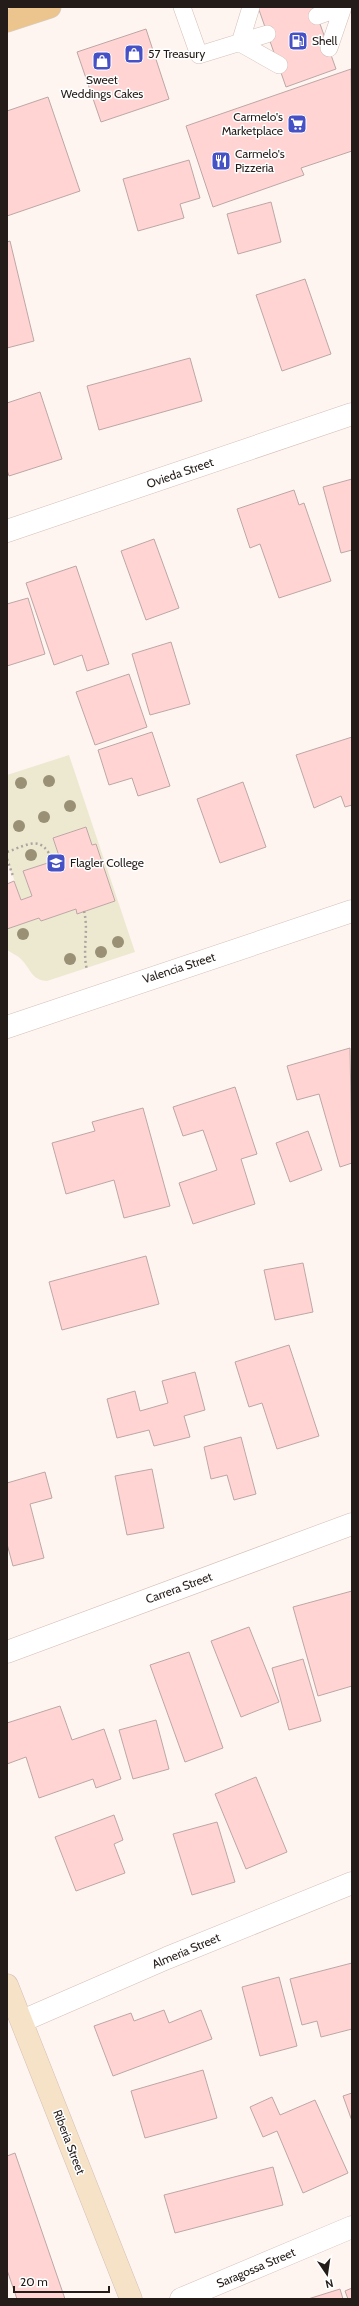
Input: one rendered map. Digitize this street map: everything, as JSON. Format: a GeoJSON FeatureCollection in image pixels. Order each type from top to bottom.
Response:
{"type":"FeatureCollection","features":[{"type":"Feature","properties":{"kind":"main road"},"geometry":{"type":"LineString","coordinates":[[7,21],[50,7]]}},
{"type":"Feature","properties":{"kind":"street","name":"Ovieda Street"},"geometry":{"type":"LineString","coordinates":[[7,531],[352,414]]}},
{"type":"Feature","properties":{"kind":"street","name":"Valencia Street"},"geometry":{"type":"LineString","coordinates":[[7,1026],[352,911]]}},
{"type":"Feature","properties":{"kind":"street","name":"Carrera Street"},"geometry":{"type":"LineString","coordinates":[[7,1652],[352,1524]]}},
{"type":"Feature","properties":{"kind":"street","name":"Almeria Street"},"geometry":{"type":"LineString","coordinates":[[22,2021],[167,1958],[352,1883]]}},
{"type":"Feature","properties":{"kind":"street","name":"Riberia Street"},"geometry":{"type":"LineString","coordinates":[[7,1985],[131,2299]]}},
{"type":"Feature","properties":{"kind":"street","name":"Saragossa Street"},"geometry":{"type":"LineString","coordinates":[[181,2299],[352,2227]]}},
{"type":"Feature","properties":{"kind":"lane"},"geometry":{"type":"LineString","coordinates":[[182,7],[198,55],[267,34]]}},
{"type":"Feature","properties":{"kind":"lane"},"geometry":{"type":"LineString","coordinates":[[240,43],[251,7]]}},
{"type":"Feature","properties":{"kind":"lane"},"geometry":{"type":"LineString","coordinates":[[318,16],[342,7]]}},
{"type":"Feature","properties":{"kind":"lane"},"geometry":{"type":"LineString","coordinates":[[329,48],[342,7]]}},
{"type":"Feature","properties":{"kind":"lane"},"geometry":{"type":"LineString","coordinates":[[240,43],[279,65]]}},
{"type":"Feature","properties":{"kind":"path"},"geometry":{"type":"LineString","coordinates":[[7,852],[37,842],[44,845],[53,861]]}},
{"type":"Feature","properties":{"kind":"path"},"geometry":{"type":"LineString","coordinates":[[7,859],[13,876]]}},
{"type":"Feature","properties":{"kind":"path"},"geometry":{"type":"LineString","coordinates":[[84,911],[86,934],[84,946],[87,973]]}},
{"type":"Feature","properties":{"kind":"shaded area"},"geometry":{"type":"Polygon","coordinates":[[[69,755],[135,952],[47,981],[38,979],[34,976],[18,956],[7,950],[7,929],[39,918],[41,921],[76,909],[77,914],[115,901],[96,844],[92,845],[86,827],[53,838],[60,859],[23,871],[32,896],[21,900],[7,859],[7,775],[69,755]]]}},
{"type":"Feature","properties":{"kind":"building","name":"Shell"},"geometry":{"type":"Polygon","coordinates":[[[258,7],[314,7],[336,69],[286,87],[258,7]]]}},
{"type":"Feature","properties":{"kind":"building"},"geometry":{"type":"Polygon","coordinates":[[[146,29],[169,99],[101,122],[77,52],[146,29]]]}},
{"type":"Feature","properties":{"kind":"building"},"geometry":{"type":"Polygon","coordinates":[[[351,69],[352,151],[301,168],[304,175],[213,207],[186,126],[351,69]]]}},
{"type":"Feature","properties":{"kind":"building"},"geometry":{"type":"Polygon","coordinates":[[[48,97],[80,191],[7,216],[7,111],[48,97]]]}},
{"type":"Feature","properties":{"kind":"building"},"geometry":{"type":"Polygon","coordinates":[[[189,160],[200,198],[180,204],[184,218],[138,231],[123,179],[189,160]]]}},
{"type":"Feature","properties":{"kind":"building"},"geometry":{"type":"Polygon","coordinates":[[[271,202],[281,242],[238,254],[227,214],[271,202]]]}},
{"type":"Feature","properties":{"kind":"building"},"geometry":{"type":"Polygon","coordinates":[[[10,241],[34,341],[7,348],[7,242],[10,241]]]}},
{"type":"Feature","properties":{"kind":"building"},"geometry":{"type":"Polygon","coordinates":[[[305,279],[331,354],[282,371],[256,295],[305,279]]]}},
{"type":"Feature","properties":{"kind":"building"},"geometry":{"type":"Polygon","coordinates":[[[190,358],[202,401],[99,430],[87,386],[190,358]]]}},
{"type":"Feature","properties":{"kind":"building"},"geometry":{"type":"Polygon","coordinates":[[[40,392],[62,459],[9,476],[7,470],[7,403],[40,392]]]}},
{"type":"Feature","properties":{"kind":"building"},"geometry":{"type":"Polygon","coordinates":[[[352,479],[352,550],[341,553],[323,487],[352,479]]]}},
{"type":"Feature","properties":{"kind":"building"},"geometry":{"type":"Polygon","coordinates":[[[294,490],[299,505],[304,503],[331,581],[279,598],[260,544],[250,548],[237,509],[294,490]]]}},
{"type":"Feature","properties":{"kind":"building"},"geometry":{"type":"Polygon","coordinates":[[[154,539],[179,608],[146,620],[121,551],[154,539]]]}},
{"type":"Feature","properties":{"kind":"building"},"geometry":{"type":"Polygon","coordinates":[[[76,566],[109,664],[87,671],[82,655],[54,665],[26,583],[76,566]]]}},
{"type":"Feature","properties":{"kind":"building"},"geometry":{"type":"Polygon","coordinates":[[[28,598],[45,654],[7,666],[7,604],[28,598]]]}},
{"type":"Feature","properties":{"kind":"building"},"geometry":{"type":"Polygon","coordinates":[[[171,642],[190,704],[150,715],[132,654],[171,642]]]}},
{"type":"Feature","properties":{"kind":"building"},"geometry":{"type":"Polygon","coordinates":[[[129,674],[147,727],[95,745],[76,692],[129,674]]]}},
{"type":"Feature","properties":{"kind":"building"},"geometry":{"type":"Polygon","coordinates":[[[152,732],[170,786],[138,796],[132,778],[109,785],[98,750],[152,732]]]}},
{"type":"Feature","properties":{"kind":"building"},"geometry":{"type":"Polygon","coordinates":[[[352,737],[352,805],[345,807],[341,796],[314,808],[296,755],[352,737]]]}},
{"type":"Feature","properties":{"kind":"building"},"geometry":{"type":"Polygon","coordinates":[[[243,782],[266,847],[220,863],[197,799],[243,782]]]}},
{"type":"Feature","properties":{"kind":"building"},"geometry":{"type":"Polygon","coordinates":[[[86,827],[92,845],[96,844],[115,901],[77,914],[76,909],[41,921],[39,918],[7,929],[7,884],[14,881],[21,900],[32,896],[23,871],[60,859],[53,838],[86,827]]]}},
{"type":"Feature","properties":{"kind":"building"},"geometry":{"type":"Polygon","coordinates":[[[350,1048],[352,1163],[340,1167],[319,1094],[297,1100],[287,1066],[350,1048]]]}},
{"type":"Feature","properties":{"kind":"building"},"geometry":{"type":"Polygon","coordinates":[[[235,1087],[257,1154],[241,1159],[255,1204],[193,1224],[179,1183],[217,1170],[203,1130],[183,1136],[173,1107],[235,1087]]]}},
{"type":"Feature","properties":{"kind":"building"},"geometry":{"type":"Polygon","coordinates":[[[143,1108],[170,1206],[124,1218],[114,1180],[66,1194],[52,1143],[95,1131],[92,1122],[143,1108]]]}},
{"type":"Feature","properties":{"kind":"building"},"geometry":{"type":"Polygon","coordinates":[[[308,1131],[322,1170],[290,1182],[276,1143],[308,1131]]]}},
{"type":"Feature","properties":{"kind":"building"},"geometry":{"type":"Polygon","coordinates":[[[146,1256],[159,1304],[62,1330],[49,1282],[146,1256]]]}},
{"type":"Feature","properties":{"kind":"building"},"geometry":{"type":"Polygon","coordinates":[[[303,1263],[313,1312],[275,1320],[264,1270],[303,1263]]]}},
{"type":"Feature","properties":{"kind":"building"},"geometry":{"type":"Polygon","coordinates":[[[289,1345],[319,1436],[277,1449],[262,1403],[249,1407],[235,1362],[289,1345]]]}},
{"type":"Feature","properties":{"kind":"building"},"geometry":{"type":"Polygon","coordinates":[[[195,1372],[205,1410],[184,1416],[190,1437],[154,1446],[149,1430],[117,1438],[107,1399],[135,1391],[140,1411],[168,1403],[162,1381],[195,1372]]]}},
{"type":"Feature","properties":{"kind":"building"},"geometry":{"type":"Polygon","coordinates":[[[241,1437],[256,1494],[234,1500],[227,1475],[211,1479],[204,1447],[241,1437]]]}},
{"type":"Feature","properties":{"kind":"building"},"geometry":{"type":"Polygon","coordinates":[[[152,1469],[164,1528],[127,1535],[115,1476],[152,1469]]]}},
{"type":"Feature","properties":{"kind":"building"},"geometry":{"type":"Polygon","coordinates":[[[45,1472],[52,1498],[30,1504],[44,1558],[13,1566],[7,1544],[7,1483],[45,1472]]]}},
{"type":"Feature","properties":{"kind":"building"},"geometry":{"type":"Polygon","coordinates":[[[352,1591],[352,1686],[318,1696],[293,1607],[352,1591]]]}},
{"type":"Feature","properties":{"kind":"building"},"geometry":{"type":"Polygon","coordinates":[[[249,1627],[279,1702],[241,1717],[211,1641],[249,1627]]]}},
{"type":"Feature","properties":{"kind":"building"},"geometry":{"type":"Polygon","coordinates":[[[189,1652],[223,1748],[185,1762],[150,1665],[189,1652]]]}},
{"type":"Feature","properties":{"kind":"building"},"geometry":{"type":"Polygon","coordinates":[[[303,1659],[321,1721],[289,1730],[272,1668],[303,1659]]]}},
{"type":"Feature","properties":{"kind":"building"},"geometry":{"type":"Polygon","coordinates":[[[60,1706],[72,1740],[104,1729],[121,1779],[96,1788],[93,1779],[39,1798],[26,1757],[7,1764],[7,1723],[60,1706]]]}},
{"type":"Feature","properties":{"kind":"building"},"geometry":{"type":"Polygon","coordinates":[[[156,1720],[169,1769],[133,1779],[119,1730],[156,1720]]]}},
{"type":"Feature","properties":{"kind":"building"},"geometry":{"type":"Polygon","coordinates":[[[256,1777],[287,1852],[246,1869],[215,1794],[256,1777]]]}},
{"type":"Feature","properties":{"kind":"building"},"geometry":{"type":"Polygon","coordinates":[[[114,1815],[123,1840],[114,1844],[125,1873],[76,1891],[55,1837],[114,1815]]]}},
{"type":"Feature","properties":{"kind":"building"},"geometry":{"type":"Polygon","coordinates":[[[217,1822],[235,1882],[192,1895],[173,1834],[217,1822]]]}},
{"type":"Feature","properties":{"kind":"building"},"geometry":{"type":"Polygon","coordinates":[[[352,1963],[352,2029],[321,2037],[317,2021],[302,2025],[290,1979],[352,1963]]]}},
{"type":"Feature","properties":{"kind":"building"},"geometry":{"type":"Polygon","coordinates":[[[279,1977],[297,2046],[260,2056],[242,1987],[279,1977]]]}},
{"type":"Feature","properties":{"kind":"building"},"geometry":{"type":"Polygon","coordinates":[[[164,2010],[169,2023],[201,2010],[212,2039],[113,2076],[94,2026],[131,2013],[134,2021],[164,2010]]]}},
{"type":"Feature","properties":{"kind":"building"},"geometry":{"type":"Polygon","coordinates":[[[203,2070],[217,2118],[145,2138],[131,2091],[203,2070]]]}},
{"type":"Feature","properties":{"kind":"building"},"geometry":{"type":"Polygon","coordinates":[[[352,2093],[352,2121],[343,2096],[352,2093]]]}},
{"type":"Feature","properties":{"kind":"building"},"geometry":{"type":"Polygon","coordinates":[[[272,2097],[280,2115],[315,2100],[348,2173],[303,2193],[277,2131],[263,2137],[250,2107],[272,2097]]]}},
{"type":"Feature","properties":{"kind":"building"},"geometry":{"type":"Polygon","coordinates":[[[15,2153],[65,2299],[17,2299],[7,2270],[7,2156],[15,2153]]]}},
{"type":"Feature","properties":{"kind":"building"},"geometry":{"type":"Polygon","coordinates":[[[273,2167],[283,2205],[175,2233],[164,2195],[273,2167]]]}},
{"type":"Feature","properties":{"kind":"building"},"geometry":{"type":"Polygon","coordinates":[[[352,2288],[352,2299],[348,2299],[345,2291],[352,2288]]]}},
{"type":"Feature","properties":{"kind":"building"},"geometry":{"type":"Polygon","coordinates":[[[340,2289],[343,2299],[308,2299],[340,2289]]]}},
{"type":"Feature","properties":{"kind":"place","name":"Shell"},"geometry":{"type":"Point","coordinates":[298,41]}},
{"type":"Feature","properties":{"kind":"place","name":"57 Treasury"},"geometry":{"type":"Point","coordinates":[134,54]}},
{"type":"Feature","properties":{"kind":"place","name":"Sweet Weddings Cakes"},"geometry":{"type":"Point","coordinates":[102,61]}},
{"type":"Feature","properties":{"kind":"place","name":"Carmelo's Marketplace"},"geometry":{"type":"Point","coordinates":[297,124]}},
{"type":"Feature","properties":{"kind":"place","name":"Carmelo's Pizzeria"},"geometry":{"type":"Point","coordinates":[221,161]}},
{"type":"Feature","properties":{"kind":"place","name":"Flagler College"},"geometry":{"type":"Point","coordinates":[56,863]}}]}
